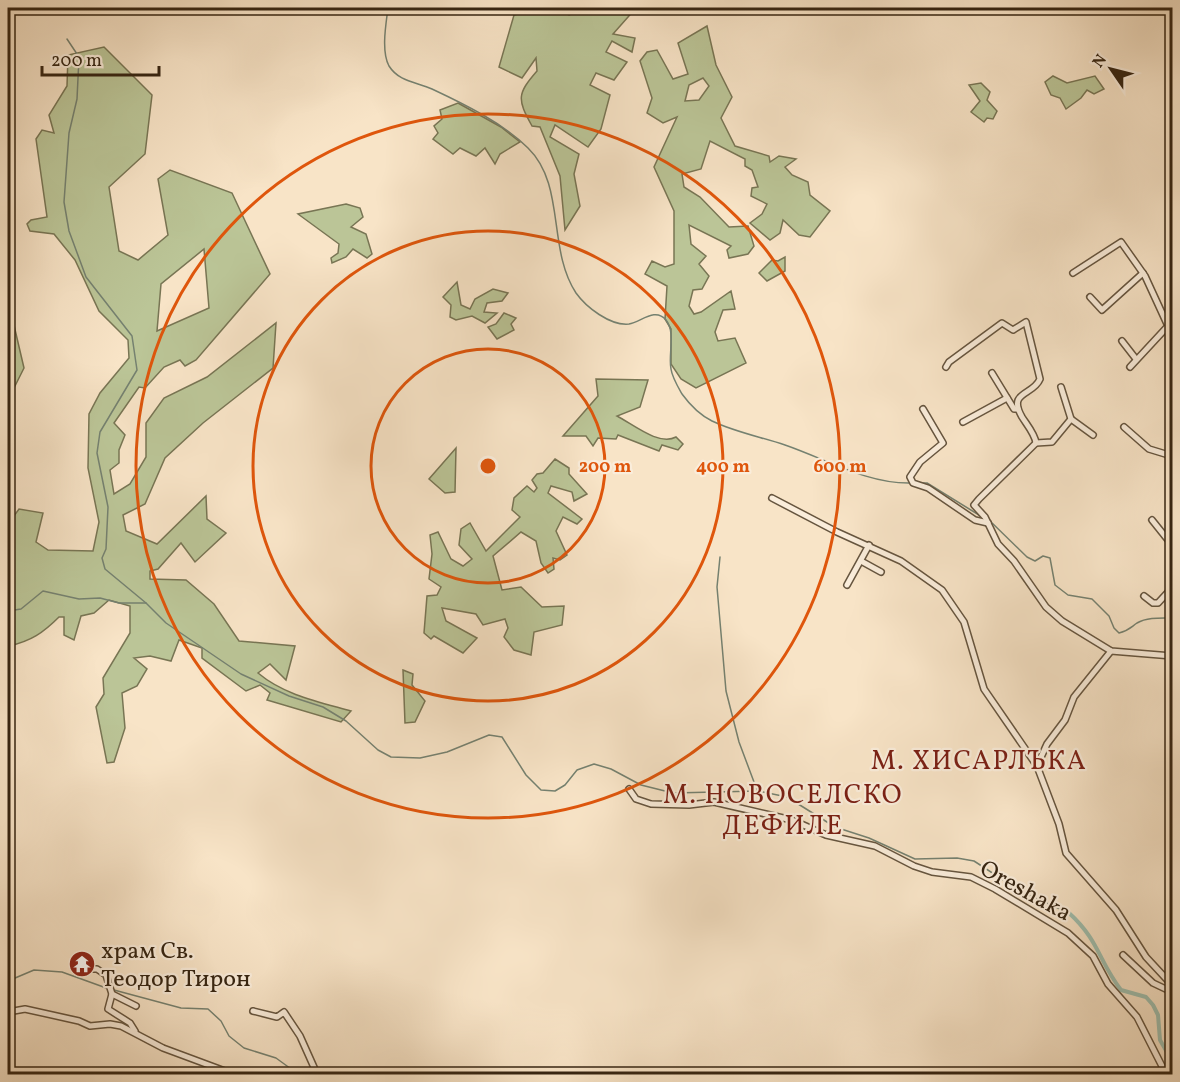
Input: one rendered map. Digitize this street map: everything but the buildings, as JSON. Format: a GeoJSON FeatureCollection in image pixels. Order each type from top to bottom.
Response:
{"type":"FeatureCollection","features":[{"type":"Feature","properties":{"kind":"street"},"geometry":{"type":"LineString","coordinates":[[1073,273],[1121,243],[1143,273],[1170,327],[1130,367]]}},
{"type":"Feature","properties":{"kind":"street"},"geometry":{"type":"LineString","coordinates":[[1090,297],[1102,310],[1143,273]]}},
{"type":"Feature","properties":{"kind":"street"},"geometry":{"type":"LineString","coordinates":[[946,367],[949,362],[1002,323],[1013,330],[1026,322],[1040,379],[1037,385],[1022,394],[1017,401],[1018,409],[1035,443]]}},
{"type":"Feature","properties":{"kind":"street"},"geometry":{"type":"LineString","coordinates":[[1122,341],[1136,359]]}},
{"type":"Feature","properties":{"kind":"street"},"geometry":{"type":"LineString","coordinates":[[992,374],[1003,388],[1014,409],[1018,409]]}},
{"type":"Feature","properties":{"kind":"street"},"geometry":{"type":"LineString","coordinates":[[1061,387],[1071,419],[1093,435]]}},
{"type":"Feature","properties":{"kind":"street"},"geometry":{"type":"LineString","coordinates":[[963,422],[1007,398]]}},
{"type":"Feature","properties":{"kind":"street"},"geometry":{"type":"LineString","coordinates":[[923,409],[943,442],[913,471],[910,477],[915,484],[928,488],[975,520],[987,521]]}},
{"type":"Feature","properties":{"kind":"street"},"geometry":{"type":"LineString","coordinates":[[1071,419],[1052,442],[1035,443],[974,505],[987,521],[998,544],[1014,561],[1046,607],[1073,629],[1111,651],[1173,656]]}},
{"type":"Feature","properties":{"kind":"street"},"geometry":{"type":"LineString","coordinates":[[1124,428],[1149,449],[1173,456]]}},
{"type":"Feature","properties":{"kind":"street"},"geometry":{"type":"LineString","coordinates":[[772,498],[837,532],[869,545],[923,575],[942,590],[954,605],[969,634],[976,669],[984,689],[1037,766],[1059,824],[1066,854],[1116,910],[1132,938],[1173,985]]}},
{"type":"Feature","properties":{"kind":"street"},"geometry":{"type":"LineString","coordinates":[[1152,520],[1173,545]]}},
{"type":"Feature","properties":{"kind":"street"},"geometry":{"type":"LineString","coordinates":[[847,585],[869,545]]}},
{"type":"Feature","properties":{"kind":"street"},"geometry":{"type":"LineString","coordinates":[[861,561],[881,572]]}},
{"type":"Feature","properties":{"kind":"street"},"geometry":{"type":"LineString","coordinates":[[1144,596],[1153,603],[1158,603],[1170,590],[1173,590]]}},
{"type":"Feature","properties":{"kind":"street"},"geometry":{"type":"LineString","coordinates":[[1037,766],[1047,744],[1065,720],[1074,697],[1111,651]]}},
{"type":"Feature","properties":{"kind":"street","name":"Oreshaka"},"geometry":{"type":"LineString","coordinates":[[629,789],[636,799],[651,804],[682,805],[714,802],[783,818],[826,835],[875,846],[914,866],[932,872],[971,877],[1056,926],[1093,956],[1108,984],[1137,1017],[1170,1073]]}},
{"type":"Feature","properties":{"kind":"street"},"geometry":{"type":"LineString","coordinates":[[1123,955],[1153,983],[1173,992]]}},
{"type":"Feature","properties":{"kind":"street"},"geometry":{"type":"LineString","coordinates":[[81,969],[93,968],[103,972],[110,981],[112,994],[108,1009],[130,1023],[136,1033]]}},
{"type":"Feature","properties":{"kind":"street"},"geometry":{"type":"LineString","coordinates":[[112,994],[136,1006]]}},
{"type":"Feature","properties":{"kind":"street"},"geometry":{"type":"LineString","coordinates":[[8,1012],[25,1009],[80,1021],[90,1026],[110,1024],[121,1026],[163,1048],[232,1074]]}},
{"type":"Feature","properties":{"kind":"street"},"geometry":{"type":"LineString","coordinates":[[253,1011],[277,1017],[284,1012],[300,1036],[317,1074]]}},
{"type":"Feature","properties":{"kind":"green space"},"geometry":{"type":"Polygon","coordinates":[[[529,8],[538,8],[540,11],[556,8],[569,15],[586,8],[636,8],[613,34],[635,38],[632,52],[612,41],[606,52],[627,62],[614,80],[596,73],[590,85],[610,95],[601,129],[588,147],[555,125],[550,137],[579,154],[574,174],[580,206],[565,230],[560,176],[540,127],[532,126],[522,103],[523,91],[537,71],[536,58],[522,78],[499,67],[514,15],[526,12],[529,8]]]}},
{"type":"Feature","properties":{"kind":"green space"},"geometry":{"type":"Polygon","coordinates":[[[707,26],[716,65],[732,97],[721,118],[735,146],[769,156],[770,162],[779,156],[796,159],[785,167],[792,175],[808,182],[810,195],[830,211],[810,237],[799,235],[783,220],[780,233],[770,240],[750,223],[762,214],[767,204],[751,196],[752,188],[758,187],[752,170],[745,166],[745,159],[710,141],[701,169],[682,174],[684,187],[700,197],[729,227],[748,226],[754,246],[748,254],[729,258],[727,250],[731,246],[689,225],[691,244],[706,256],[699,264],[709,276],[702,289],[693,290],[689,306],[694,314],[701,312],[731,291],[735,309],[723,310],[715,332],[718,341],[735,338],[746,363],[696,388],[681,379],[671,364],[671,329],[665,319],[667,286],[645,274],[652,261],[665,267],[674,264],[674,211],[654,167],[677,117],[663,123],[647,113],[652,98],[640,61],[647,52],[657,50],[673,79],[688,74],[678,43],[707,26]],[[703,78],[689,85],[685,101],[699,100],[709,86],[703,78]]]}},
{"type":"Feature","properties":{"kind":"green space"},"geometry":{"type":"Polygon","coordinates":[[[104,47],[152,95],[145,154],[109,187],[119,251],[138,260],[168,235],[158,179],[170,170],[232,193],[270,274],[196,360],[185,366],[180,360],[164,367],[145,388],[139,387],[114,423],[125,435],[119,450],[119,463],[110,470],[114,494],[130,484],[146,457],[146,423],[164,398],[207,377],[276,323],[273,368],[203,423],[165,458],[145,504],[123,515],[126,531],[157,544],[206,496],[207,519],[226,533],[195,562],[181,543],[158,569],[150,571],[150,579],[186,580],[214,604],[239,641],[295,646],[286,680],[270,664],[258,673],[290,692],[351,711],[341,722],[267,700],[270,693],[260,685],[246,691],[202,658],[202,648],[179,640],[171,661],[150,656],[134,658],[147,669],[137,686],[122,693],[125,728],[114,762],[107,763],[96,707],[104,694],[103,678],[130,633],[130,606],[109,600],[94,613],[81,616],[74,640],[64,635],[64,617],[59,617],[36,636],[9,646],[8,524],[19,509],[43,513],[36,542],[48,550],[93,551],[99,522],[88,468],[89,414],[100,393],[129,358],[128,340],[99,311],[75,260],[54,234],[30,231],[27,224],[31,220],[47,217],[36,139],[42,130],[54,133],[49,115],[67,86],[68,55],[104,47]],[[204,249],[161,284],[157,331],[209,308],[204,249]]]}},
{"type":"Feature","properties":{"kind":"green space"},"geometry":{"type":"Polygon","coordinates":[[[1053,76],[1067,83],[1095,76],[1104,89],[1094,94],[1087,90],[1081,98],[1066,109],[1060,98],[1051,95],[1045,82],[1053,76]]]}},
{"type":"Feature","properties":{"kind":"green space"},"geometry":{"type":"Polygon","coordinates":[[[981,83],[990,92],[987,100],[997,111],[993,119],[987,118],[984,122],[971,112],[980,101],[969,85],[981,83]]]}},
{"type":"Feature","properties":{"kind":"green space"},"geometry":{"type":"Polygon","coordinates":[[[458,103],[501,127],[520,142],[500,154],[495,164],[485,148],[476,156],[460,148],[453,154],[433,139],[438,133],[434,126],[442,119],[440,110],[458,103]]]}},
{"type":"Feature","properties":{"kind":"green space"},"geometry":{"type":"Polygon","coordinates":[[[346,204],[360,208],[363,217],[351,227],[366,234],[372,254],[367,258],[353,249],[346,257],[332,263],[331,258],[338,253],[339,244],[298,214],[346,204]]]}},
{"type":"Feature","properties":{"kind":"green space"},"geometry":{"type":"Polygon","coordinates":[[[785,257],[785,271],[767,281],[759,273],[772,260],[778,261],[785,257]]]}},
{"type":"Feature","properties":{"kind":"green space"},"geometry":{"type":"Polygon","coordinates":[[[457,282],[461,305],[470,309],[475,299],[493,289],[508,293],[502,301],[487,303],[484,312],[497,313],[485,323],[472,316],[456,320],[450,317],[451,305],[443,297],[457,282]]]}},
{"type":"Feature","properties":{"kind":"green space"},"geometry":{"type":"Polygon","coordinates":[[[504,313],[516,318],[511,324],[514,330],[497,339],[488,327],[496,324],[504,313]]]}},
{"type":"Feature","properties":{"kind":"green space"},"geometry":{"type":"Polygon","coordinates":[[[8,317],[13,321],[24,368],[9,398],[8,317]]]}},
{"type":"Feature","properties":{"kind":"green space"},"geometry":{"type":"Polygon","coordinates":[[[596,379],[648,380],[640,407],[617,416],[654,437],[669,439],[676,437],[683,444],[678,450],[662,445],[659,451],[618,435],[616,439],[598,438],[593,446],[586,436],[563,436],[598,396],[596,379]]]}},
{"type":"Feature","properties":{"kind":"green space"},"geometry":{"type":"Polygon","coordinates":[[[456,448],[455,492],[445,493],[429,479],[456,448]]]}},
{"type":"Feature","properties":{"kind":"green space"},"geometry":{"type":"Polygon","coordinates":[[[555,459],[569,468],[569,474],[587,494],[574,501],[572,492],[551,486],[548,493],[582,519],[577,524],[563,517],[556,531],[567,555],[560,560],[553,558],[554,569],[548,573],[541,563],[536,541],[521,532],[493,556],[502,590],[521,587],[542,607],[564,606],[562,625],[534,632],[531,655],[514,650],[504,637],[508,628],[505,619],[483,625],[476,614],[442,608],[446,621],[477,638],[463,653],[434,636],[431,639],[424,633],[427,596],[437,595],[441,587],[429,579],[432,554],[430,535],[438,532],[451,559],[463,566],[472,559],[459,545],[461,529],[470,523],[486,551],[520,517],[512,510],[514,498],[527,486],[534,492],[537,488],[532,480],[537,474],[543,473],[555,459]]]}},
{"type":"Feature","properties":{"kind":"green space"},"geometry":{"type":"Polygon","coordinates":[[[403,670],[413,674],[412,685],[425,701],[415,722],[405,723],[403,670]]]}},
{"type":"Feature","properties":{"kind":"waterway"},"geometry":{"type":"LineString","coordinates":[[388,8],[385,53],[389,66],[403,78],[432,89],[483,115],[507,130],[528,148],[540,163],[547,180],[562,257],[567,276],[576,293],[592,309],[614,322],[629,324],[653,315],[662,316],[671,331],[670,363],[675,382],[688,402],[708,419],[721,425],[785,445],[863,475],[911,483]]}},
{"type":"Feature","properties":{"kind":"waterway"},"geometry":{"type":"LineString","coordinates":[[67,39],[79,57],[77,99],[69,133],[64,202],[69,231],[86,277],[132,336],[137,370],[100,432],[97,453],[108,507],[106,549],[102,558],[105,569],[146,603]]}},
{"type":"Feature","properties":{"kind":"waterway"},"geometry":{"type":"LineString","coordinates":[[921,483],[927,483],[979,515]]}},
{"type":"Feature","properties":{"kind":"waterway"},"geometry":{"type":"LineString","coordinates":[[989,520],[1027,557],[1035,561],[1043,556],[1050,558],[1055,585],[1068,595],[1092,599],[1109,616],[1119,633],[1145,620],[1172,618]]}},
{"type":"Feature","properties":{"kind":"waterway"},"geometry":{"type":"LineString","coordinates":[[720,557],[717,587],[726,691],[739,742],[757,790]]}},
{"type":"Feature","properties":{"kind":"waterway"},"geometry":{"type":"LineString","coordinates":[[8,611],[21,609],[43,591],[79,599],[100,598],[119,603],[146,603],[166,623],[241,674],[289,696],[323,707],[346,721],[378,750],[391,757],[420,758],[447,752],[489,735],[502,737],[526,775],[541,790],[555,791],[565,785],[577,770],[594,764],[611,769],[641,785],[673,793],[758,791],[787,797],[835,827],[869,838],[915,859],[957,858],[974,861],[1020,891],[1069,913]]}},
{"type":"Feature","properties":{"kind":"waterway"},"geometry":{"type":"LineString","coordinates":[[1069,913],[1087,932],[1121,990],[1146,997],[1153,1005],[1158,1015],[1160,1040],[1172,1061]]}},
{"type":"Feature","properties":{"kind":"waterway"},"geometry":{"type":"LineString","coordinates":[[8,981],[34,970],[62,972],[109,989]]}},
{"type":"Feature","properties":{"kind":"waterway"},"geometry":{"type":"LineString","coordinates":[[114,990],[181,1008],[208,1009],[221,1021],[229,1036],[244,1048],[276,1058],[298,1074]]}},
{"type":"Feature","properties":{"kind":"place","name":"храм Св. Теодор Тирон"},"geometry":{"type":"Point","coordinates":[82,964]}},
{"type":"Feature","properties":{"kind":"district","name":"М. ХИСАРЛЪКА"},"geometry":{"type":"Point","coordinates":[979,760]}},
{"type":"Feature","properties":{"kind":"district","name":"М. НОВОСЕЛСКО ДЕФИЛЕ"},"geometry":{"type":"Point","coordinates":[783,810]}}]}
